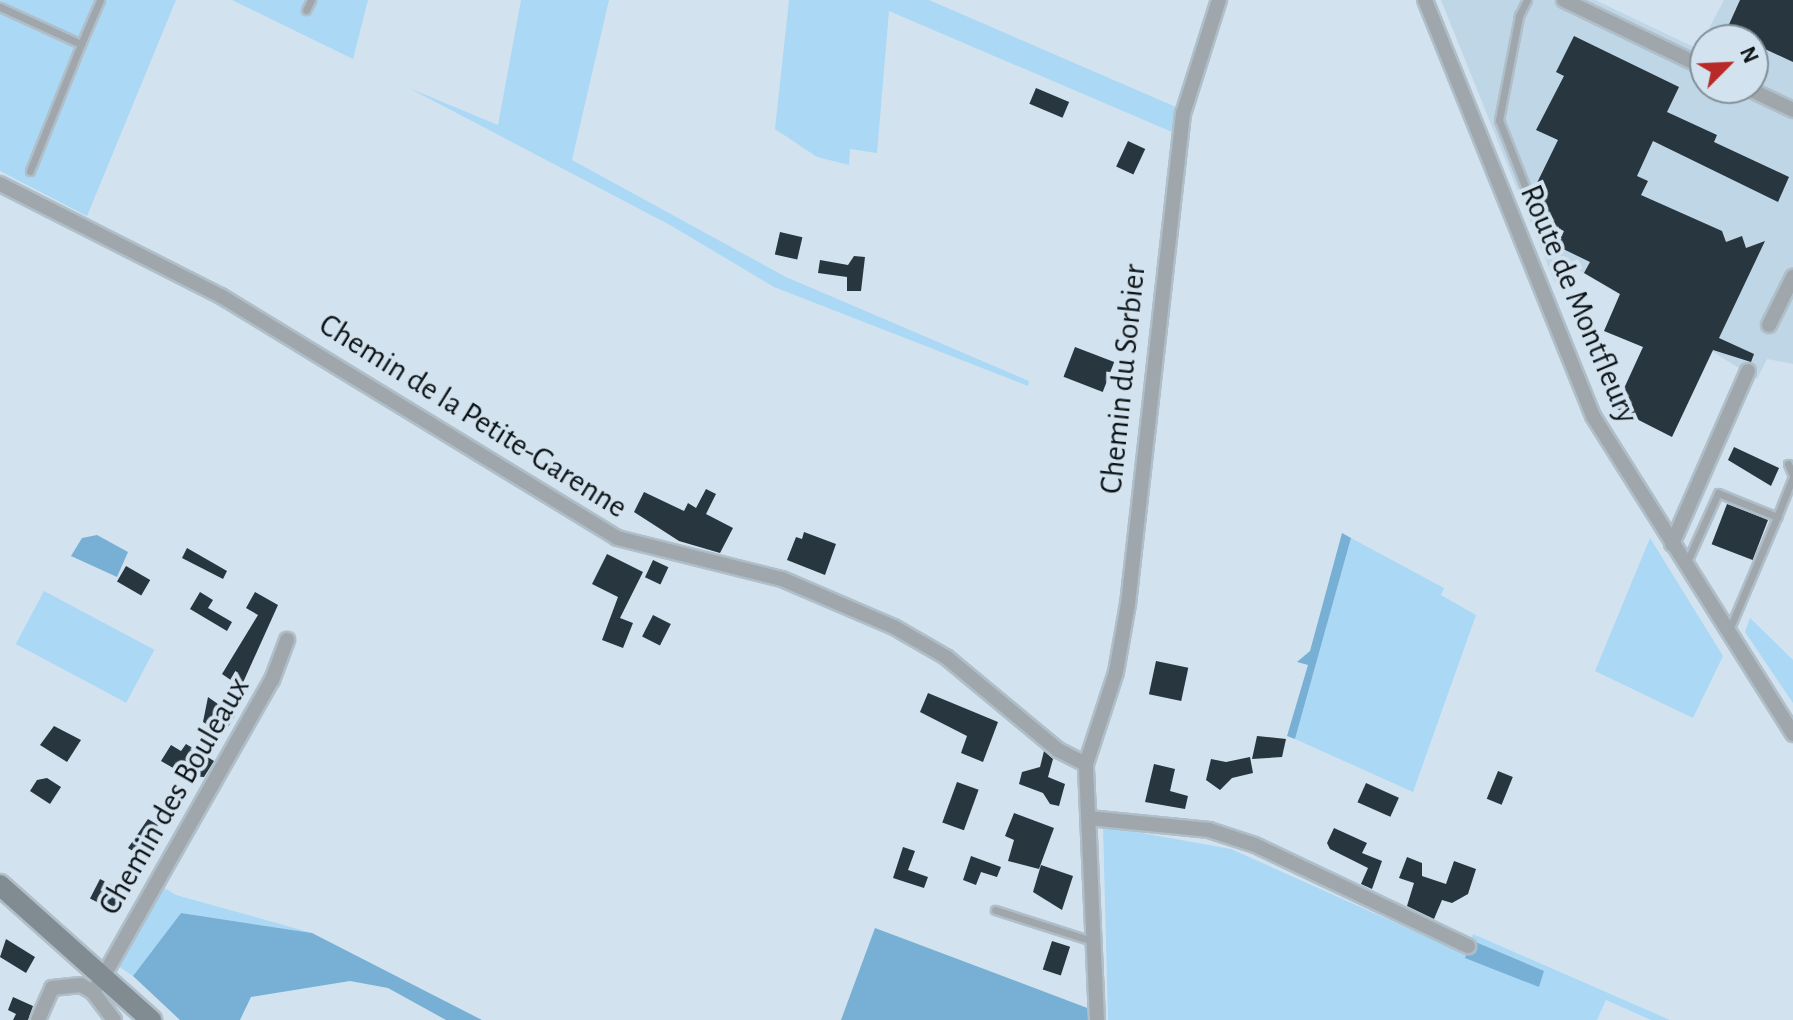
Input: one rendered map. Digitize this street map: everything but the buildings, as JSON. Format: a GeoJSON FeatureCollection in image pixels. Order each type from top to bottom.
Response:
{"type":"FeatureCollection","features":[{"type":"Feature","properties":{"kind":"main road"},"geometry":{"type":"LineString","coordinates":[[0,885],[98,984],[151,1020]]}},
{"type":"Feature","properties":{"kind":"street","name":"Chemin du Sorbier"},"geometry":{"type":"LineString","coordinates":[[1086,764],[1116,672],[1128,604],[1183,114],[1219,0]]}},
{"type":"Feature","properties":{"kind":"street","name":"Route de Montfleury"},"geometry":{"type":"LineString","coordinates":[[1425,0],[1572,372],[1619,462],[1793,734]]}},
{"type":"Feature","properties":{"kind":"street"},"geometry":{"type":"LineString","coordinates":[[1564,0],[1689,60]]}},
{"type":"Feature","properties":{"kind":"street"},"geometry":{"type":"LineString","coordinates":[[1769,99],[1793,110]]}},
{"type":"Feature","properties":{"kind":"street","name":"Chemin de la Petite-Garenne"},"geometry":{"type":"LineString","coordinates":[[0,184],[232,303],[617,538],[782,579],[894,627],[960,667],[1058,750],[1086,764]]}},
{"type":"Feature","properties":{"kind":"street"},"geometry":{"type":"LineString","coordinates":[[1769,325],[1793,277]]}},
{"type":"Feature","properties":{"kind":"street"},"geometry":{"type":"LineString","coordinates":[[1672,544],[1748,371]]}},
{"type":"Feature","properties":{"kind":"street","name":"Chemin des Bouleaux"},"geometry":{"type":"LineString","coordinates":[[98,984],[272,680],[287,640]]}},
{"type":"Feature","properties":{"kind":"street"},"geometry":{"type":"LineString","coordinates":[[1086,764],[1097,1020]]}},
{"type":"Feature","properties":{"kind":"street"},"geometry":{"type":"LineString","coordinates":[[1089,818],[1209,830],[1255,845],[1468,946]]}},
{"type":"Feature","properties":{"kind":"street"},"geometry":{"type":"LineString","coordinates":[[38,1020],[52,988],[98,984],[114,1020]]}},
{"type":"Feature","properties":{"kind":"lane"},"geometry":{"type":"LineString","coordinates":[[30,171],[100,0]]}},
{"type":"Feature","properties":{"kind":"lane"},"geometry":{"type":"LineString","coordinates":[[306,10],[311,0]]}},
{"type":"Feature","properties":{"kind":"lane"},"geometry":{"type":"LineString","coordinates":[[1527,0],[1519,16],[1499,120],[1542,229]]}},
{"type":"Feature","properties":{"kind":"lane"},"geometry":{"type":"LineString","coordinates":[[0,7],[81,44]]}},
{"type":"Feature","properties":{"kind":"lane"},"geometry":{"type":"LineString","coordinates":[[1729,632],[1793,476],[1788,464]]}},
{"type":"Feature","properties":{"kind":"lane"},"geometry":{"type":"LineString","coordinates":[[1686,566],[1718,493],[1777,517]]}},
{"type":"Feature","properties":{"kind":"lane"},"geometry":{"type":"LineString","coordinates":[[995,910],[1095,942]]}},
{"type":"Feature","properties":{"kind":"shaded area"},"geometry":{"type":"Polygon","coordinates":[[[0,0],[176,0],[87,216],[0,171],[0,0]]]}},
{"type":"Feature","properties":{"kind":"shaded area"},"geometry":{"type":"Polygon","coordinates":[[[232,0],[368,0],[353,59],[232,0]]]}},
{"type":"Feature","properties":{"kind":"shaded area"},"geometry":{"type":"Polygon","coordinates":[[[521,0],[609,0],[572,160],[786,277],[1029,381],[1028,386],[774,287],[670,225],[409,88],[498,125],[521,0]]]}},
{"type":"Feature","properties":{"kind":"shaded area"},"geometry":{"type":"Polygon","coordinates":[[[789,0],[929,0],[1176,107],[1172,132],[889,11],[877,153],[850,149],[849,165],[817,157],[775,129],[789,0]]]}},
{"type":"Feature","properties":{"kind":"shaded area"},"geometry":{"type":"Polygon","coordinates":[[[1441,0],[1595,0],[1689,45],[1689,104],[1769,104],[1769,24],[1711,24],[1724,0],[1793,0],[1793,364],[1767,359],[1757,379],[1564,261],[1555,283],[1441,0]]]}},
{"type":"Feature","properties":{"kind":"shaded area"},"geometry":{"type":"Polygon","coordinates":[[[1342,533],[1351,538],[1295,739],[1287,736],[1308,665],[1297,662],[1310,651],[1342,533]]]}},
{"type":"Feature","properties":{"kind":"shaded area"},"geometry":{"type":"Polygon","coordinates":[[[97,535],[128,552],[117,577],[71,556],[82,538],[97,535]]]}},
{"type":"Feature","properties":{"kind":"shaded area"},"geometry":{"type":"Polygon","coordinates":[[[1351,538],[1444,588],[1441,595],[1476,615],[1413,792],[1295,739],[1351,538]]]}},
{"type":"Feature","properties":{"kind":"shaded area"},"geometry":{"type":"Polygon","coordinates":[[[1650,538],[1723,656],[1693,718],[1595,671],[1650,538]]]}},
{"type":"Feature","properties":{"kind":"shaded area"},"geometry":{"type":"Polygon","coordinates":[[[44,591],[154,650],[126,703],[16,644],[44,591]]]}},
{"type":"Feature","properties":{"kind":"shaded area"},"geometry":{"type":"Polygon","coordinates":[[[1750,618],[1793,660],[1793,703],[1745,632],[1750,618]]]}},
{"type":"Feature","properties":{"kind":"shaded area"},"geometry":{"type":"Polygon","coordinates":[[[1103,826],[1231,849],[1539,987],[1544,971],[1471,940],[1473,934],[1670,1020],[1651,1020],[1606,1000],[1597,1020],[1108,1020],[1103,826]]]}},
{"type":"Feature","properties":{"kind":"shaded area"},"geometry":{"type":"Polygon","coordinates":[[[161,886],[176,895],[312,933],[181,913],[133,976],[118,966],[161,886]]]}},
{"type":"Feature","properties":{"kind":"shaded area"},"geometry":{"type":"Polygon","coordinates":[[[181,913],[312,933],[482,1020],[446,1020],[388,988],[350,981],[251,997],[240,1020],[180,1020],[133,976],[181,913]]]}},
{"type":"Feature","properties":{"kind":"shaded area"},"geometry":{"type":"Polygon","coordinates":[[[875,928],[1090,1009],[1090,1020],[841,1020],[875,928]]]}},
{"type":"Feature","properties":{"kind":"shaded area"},"geometry":{"type":"Polygon","coordinates":[[[1471,940],[1544,971],[1539,987],[1465,958],[1471,940]]]}}]}
